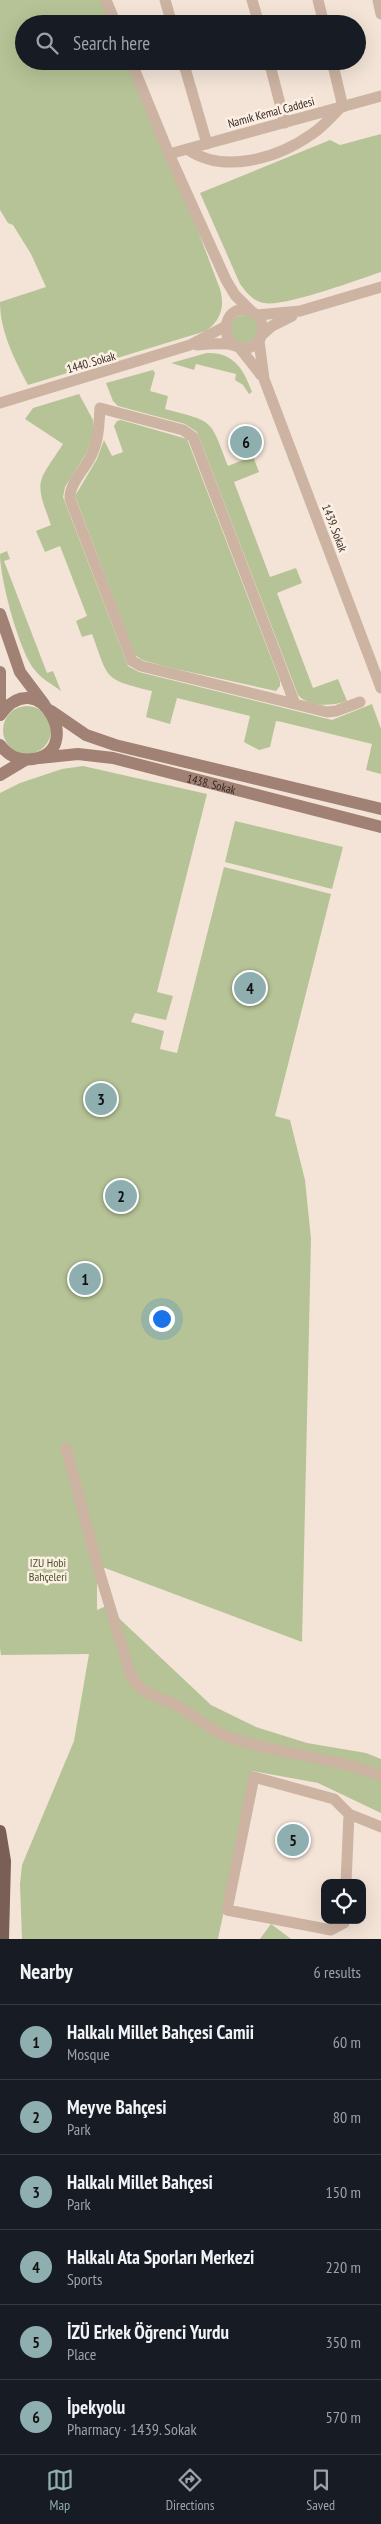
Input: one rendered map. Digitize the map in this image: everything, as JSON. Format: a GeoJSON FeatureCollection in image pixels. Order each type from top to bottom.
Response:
{"type":"FeatureCollection","features":[{"type":"Feature","properties":{"kind":"main road"},"geometry":{"type":"LineString","coordinates":[[0,1831],[5,1861],[3,1939]]}},
{"type":"Feature","properties":{"kind":"street"},"geometry":{"type":"LineString","coordinates":[[106,0],[112,15]]}},
{"type":"Feature","properties":{"kind":"street"},"geometry":{"type":"LineString","coordinates":[[165,0],[169,15]]}},
{"type":"Feature","properties":{"kind":"street"},"geometry":{"type":"LineString","coordinates":[[252,0],[256,15]]}},
{"type":"Feature","properties":{"kind":"street"},"geometry":{"type":"LineString","coordinates":[[318,0],[322,15]]}},
{"type":"Feature","properties":{"kind":"street"},"geometry":{"type":"LineString","coordinates":[[378,0],[381,14]]}},
{"type":"Feature","properties":{"kind":"street"},"geometry":{"type":"LineString","coordinates":[[135,70],[169,154],[226,280],[235,295],[255,313],[263,326],[261,338],[264,378]]}},
{"type":"Feature","properties":{"kind":"street"},"geometry":{"type":"LineString","coordinates":[[186,70],[207,144]]}},
{"type":"Feature","properties":{"kind":"street"},"geometry":{"type":"LineString","coordinates":[[271,70],[285,123]]}},
{"type":"Feature","properties":{"kind":"street"},"geometry":{"type":"LineString","coordinates":[[187,149],[200,158],[217,163],[258,158],[290,147],[313,134],[341,107],[334,70]]}},
{"type":"Feature","properties":{"kind":"street","name":"Namık Kemal Caddesi"},"geometry":{"type":"LineString","coordinates":[[169,154],[381,96]]}},
{"type":"Feature","properties":{"kind":"street"},"geometry":{"type":"LineString","coordinates":[[226,280],[229,305],[226,335],[264,378]]}},
{"type":"Feature","properties":{"kind":"street"},"geometry":{"type":"LineString","coordinates":[[190,345],[216,343],[252,346],[272,326],[300,311],[381,287]]}},
{"type":"Feature","properties":{"kind":"street"},"geometry":{"type":"LineString","coordinates":[[190,345],[226,324],[234,313],[240,310],[255,313],[300,311]]}},
{"type":"Feature","properties":{"kind":"street","name":"1440. Sokak"},"geometry":{"type":"LineString","coordinates":[[0,403],[190,345]]}},
{"type":"Feature","properties":{"kind":"street","name":"1439. Sokak"},"geometry":{"type":"LineString","coordinates":[[264,378],[381,688]]}},
{"type":"Feature","properties":{"kind":"street"},"geometry":{"type":"LineString","coordinates":[[295,704],[192,435],[183,430],[100,408],[95,447],[71,489],[70,499],[131,659],[138,666],[295,704],[331,712],[360,702]]}},
{"type":"Feature","properties":{"kind":"street"},"geometry":{"type":"LineString","coordinates":[[0,614],[20,672],[48,708],[57,729],[56,739],[46,754],[39,758]]}},
{"type":"Feature","properties":{"kind":"street"},"geometry":{"type":"LineString","coordinates":[[0,672],[0,715]]}},
{"type":"Feature","properties":{"kind":"street"},"geometry":{"type":"LineString","coordinates":[[0,715],[16,701],[25,699],[48,708]]}},
{"type":"Feature","properties":{"kind":"street","name":"1438. Sokak"},"geometry":{"type":"LineString","coordinates":[[48,708],[86,735],[115,745],[381,809]]}},
{"type":"Feature","properties":{"kind":"street"},"geometry":{"type":"LineString","coordinates":[[0,745],[15,758],[25,760]]}},
{"type":"Feature","properties":{"kind":"street","name":"1438. Sokak"},"geometry":{"type":"LineString","coordinates":[[25,760],[78,754],[113,758],[381,827]]}},
{"type":"Feature","properties":{"kind":"street"},"geometry":{"type":"LineString","coordinates":[[0,775],[25,760]]}},
{"type":"Feature","properties":{"kind":"street"},"geometry":{"type":"LineString","coordinates":[[66,1448],[100,1574],[131,1676],[138,1686],[148,1695],[174,1704],[225,1736],[297,1756],[366,1770],[381,1776]]}},
{"type":"Feature","properties":{"kind":"street"},"geometry":{"type":"LineString","coordinates":[[342,1924],[331,1930],[227,1910],[254,1777],[334,1798],[349,1814],[381,1827]]}},
{"type":"Feature","properties":{"kind":"street"},"geometry":{"type":"LineString","coordinates":[[346,1879],[349,1814]]}},
{"type":"Feature","properties":{"kind":"green space"},"geometry":{"type":"Polygon","coordinates":[[[0,0],[102,0],[109,15],[15,15],[15,70],[133,70],[169,154],[220,289],[222,307],[218,318],[206,331],[28,385],[13,356],[5,335],[0,302],[46,287],[31,254],[13,225],[8,223],[0,210],[0,0]]]}},
{"type":"Feature","properties":{"kind":"green space"},"geometry":{"type":"Polygon","coordinates":[[[381,134],[381,272],[288,301],[264,303],[253,298],[240,284],[200,193],[330,140],[340,145],[381,134]]]}},
{"type":"Feature","properties":{"kind":"green space"},"geometry":{"type":"Polygon","coordinates":[[[244,315],[254,319],[258,329],[254,339],[244,343],[234,339],[230,329],[234,319],[244,315]]]}},
{"type":"Feature","properties":{"kind":"green space"},"geometry":{"type":"Polygon","coordinates":[[[207,353],[216,353],[231,359],[237,364],[252,392],[249,394],[243,385],[235,380],[236,374],[196,364],[194,370],[171,363],[207,353]]]}},
{"type":"Feature","properties":{"kind":"green space"},"geometry":{"type":"Polygon","coordinates":[[[153,370],[155,373],[150,391],[168,396],[165,409],[202,420],[208,424],[213,430],[228,466],[253,456],[259,472],[234,482],[270,577],[296,568],[302,583],[277,593],[313,688],[338,679],[347,701],[321,705],[308,702],[298,695],[197,432],[185,424],[118,406],[113,401],[106,383],[153,370]]]}},
{"type":"Feature","properties":{"kind":"green space"},"geometry":{"type":"Polygon","coordinates":[[[79,394],[93,420],[94,433],[87,452],[65,487],[63,497],[128,666],[139,672],[332,720],[372,704],[381,729],[381,774],[366,770],[372,744],[282,722],[276,721],[270,747],[259,750],[244,742],[250,716],[177,698],[170,724],[146,717],[152,691],[124,684],[110,675],[102,661],[92,634],[82,637],[76,621],[87,616],[60,546],[45,552],[36,531],[51,525],[42,499],[41,482],[43,475],[63,444],[25,419],[33,408],[79,394]]]}},
{"type":"Feature","properties":{"kind":"green space"},"geometry":{"type":"Polygon","coordinates":[[[121,420],[187,439],[280,681],[280,686],[276,691],[167,667],[142,660],[135,655],[75,496],[97,459],[104,440],[112,456],[123,452],[114,426],[117,421],[121,420]]]}},
{"type":"Feature","properties":{"kind":"green space"},"geometry":{"type":"Polygon","coordinates":[[[7,551],[10,559],[4,561],[47,673],[53,671],[61,691],[37,673],[22,647],[11,614],[3,580],[0,554],[7,551]]]}},
{"type":"Feature","properties":{"kind":"green space"},"geometry":{"type":"Polygon","coordinates":[[[27,706],[36,708],[44,713],[49,721],[51,730],[49,739],[44,747],[36,752],[27,754],[18,752],[10,747],[5,739],[3,730],[5,721],[10,713],[18,708],[27,706]]]}},
{"type":"Feature","properties":{"kind":"green space","name":"IZU Hobi Bahçeleri"},"geometry":{"type":"Polygon","coordinates":[[[83,766],[207,794],[157,992],[173,996],[166,1020],[135,1013],[131,1022],[164,1031],[160,1049],[177,1053],[224,867],[331,894],[275,1116],[290,1120],[305,1180],[311,1239],[302,1642],[97,1565],[97,1610],[106,1606],[211,1705],[256,1727],[307,1743],[366,1753],[381,1759],[381,1813],[318,1783],[253,1771],[218,1939],[22,1939],[20,1884],[22,1865],[74,1741],[89,1654],[1,1655],[0,1648],[0,793],[20,783],[62,769],[83,766]]]}},
{"type":"Feature","properties":{"kind":"green space"},"geometry":{"type":"Polygon","coordinates":[[[235,821],[343,847],[332,889],[225,862],[235,821]]]}},
{"type":"Feature","properties":{"kind":"green space"},"geometry":{"type":"Polygon","coordinates":[[[271,1924],[291,1939],[260,1939],[271,1924]]]}},
{"type":"Feature","properties":{"kind":"place","name":"İpekyolu"},"geometry":{"type":"Point","coordinates":[246,442]}},
{"type":"Feature","properties":{"kind":"place","name":"Halkalı Ata Sporları Merkezi"},"geometry":{"type":"Point","coordinates":[250,988]}},
{"type":"Feature","properties":{"kind":"place","name":"Halkalı Millet Bahçesi"},"geometry":{"type":"Point","coordinates":[101,1099]}},
{"type":"Feature","properties":{"kind":"place","name":"Meyve Bahçesi"},"geometry":{"type":"Point","coordinates":[121,1196]}},
{"type":"Feature","properties":{"kind":"place","name":"Halkalı Millet Bahçesi Camii"},"geometry":{"type":"Point","coordinates":[85,1279]}},
{"type":"Feature","properties":{"kind":"place","name":"İZÜ Erkek Öğrenci Yurdu"},"geometry":{"type":"Point","coordinates":[293,1840]}}]}
